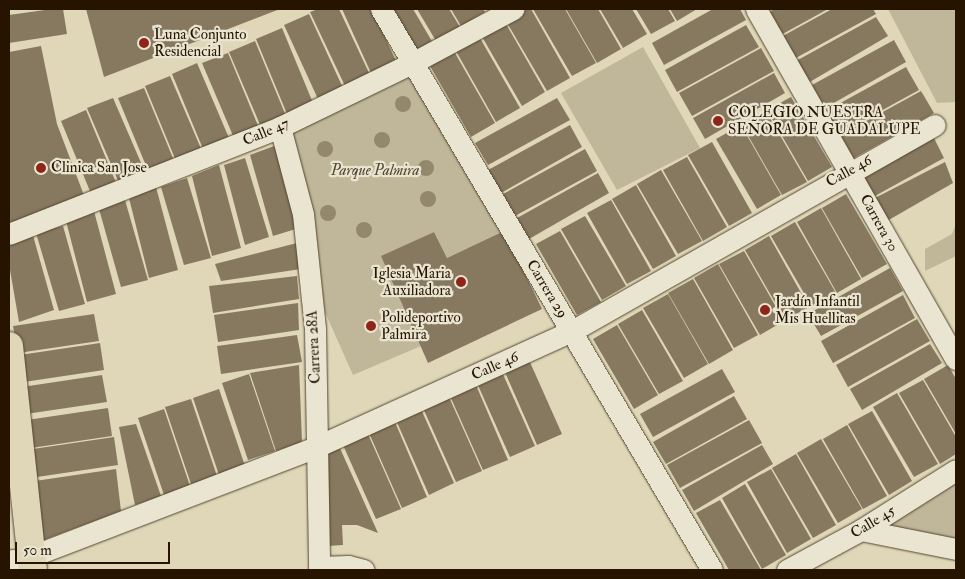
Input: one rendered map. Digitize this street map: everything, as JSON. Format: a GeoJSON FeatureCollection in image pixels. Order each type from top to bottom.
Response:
{"type":"FeatureCollection","features":[{"type":"Feature","properties":{"kind":"main road"},"geometry":{"type":"LineString","coordinates":[[9,346],[20,564]]}},
{"type":"Feature","properties":{"kind":"main road"},"geometry":{"type":"LineString","coordinates":[[9,514],[20,564]]}},
{"type":"Feature","properties":{"kind":"street","name":"Carrera 29"},"geometry":{"type":"LineString","coordinates":[[381,9],[712,570]]}},
{"type":"Feature","properties":{"kind":"street","name":"Calle 47"},"geometry":{"type":"LineString","coordinates":[[9,234],[280,127],[412,63],[513,9]]}},
{"type":"Feature","properties":{"kind":"street","name":"Carrera 30"},"geometry":{"type":"LineString","coordinates":[[756,9],[850,170],[956,359]]}},
{"type":"Feature","properties":{"kind":"street","name":"Calle 46"},"geometry":{"type":"LineString","coordinates":[[20,564],[318,446],[572,331],[850,170],[934,125]]}},
{"type":"Feature","properties":{"kind":"street","name":"Carrera 28A"},"geometry":{"type":"LineString","coordinates":[[280,127],[303,214],[315,329],[319,569]]}},
{"type":"Feature","properties":{"kind":"street","name":"Calle 45"},"geometry":{"type":"LineString","coordinates":[[787,570],[861,530],[956,470]]}},
{"type":"Feature","properties":{"kind":"street"},"geometry":{"type":"LineString","coordinates":[[861,530],[956,549]]}},
{"type":"Feature","properties":{"kind":"street"},"geometry":{"type":"LineString","coordinates":[[319,569],[348,566],[364,570]]}},
{"type":"Feature","properties":{"kind":"green space"},"geometry":{"type":"Polygon","coordinates":[[[888,9],[956,9],[956,102],[937,103],[888,9]]]}},
{"type":"Feature","properties":{"kind":"green space"},"geometry":{"type":"Polygon","coordinates":[[[643,47],[700,148],[617,190],[561,93],[643,47]]]}},
{"type":"Feature","properties":{"kind":"green space","name":"Parque Palmira"},"geometry":{"type":"Polygon","coordinates":[[[412,63],[504,231],[447,258],[434,232],[382,256],[421,346],[353,375],[313,285],[280,127],[412,63]]]}},
{"type":"Feature","properties":{"kind":"green space"},"geometry":{"type":"Polygon","coordinates":[[[956,224],[956,256],[925,271],[925,249],[952,234],[956,224]]]}},
{"type":"Feature","properties":{"kind":"green space"},"geometry":{"type":"Polygon","coordinates":[[[956,477],[956,543],[876,526],[956,477]]]}},
{"type":"Feature","properties":{"kind":"building"},"geometry":{"type":"Polygon","coordinates":[[[63,9],[67,34],[9,43],[9,15],[63,9]]]}},
{"type":"Feature","properties":{"kind":"building","name":"Luna Conjunto Residencial"},"geometry":{"type":"Polygon","coordinates":[[[86,9],[280,9],[104,77],[86,9]]]}},
{"type":"Feature","properties":{"kind":"building"},"geometry":{"type":"Polygon","coordinates":[[[318,9],[339,9],[370,75],[345,86],[310,12],[318,9]]]}},
{"type":"Feature","properties":{"kind":"building"},"geometry":{"type":"Polygon","coordinates":[[[342,9],[372,9],[396,61],[371,73],[342,9]]]}},
{"type":"Feature","properties":{"kind":"building"},"geometry":{"type":"Polygon","coordinates":[[[392,9],[413,9],[433,43],[416,52],[392,9]]]}},
{"type":"Feature","properties":{"kind":"building"},"geometry":{"type":"Polygon","coordinates":[[[417,9],[449,9],[460,27],[436,41],[417,9]]]}},
{"type":"Feature","properties":{"kind":"building"},"geometry":{"type":"Polygon","coordinates":[[[451,9],[483,9],[485,12],[461,26],[451,9]]]}},
{"type":"Feature","properties":{"kind":"building"},"geometry":{"type":"Polygon","coordinates":[[[527,9],[531,9],[570,78],[547,91],[506,21],[527,9]]]}},
{"type":"Feature","properties":{"kind":"building"},"geometry":{"type":"Polygon","coordinates":[[[533,9],[565,9],[596,63],[572,76],[533,9]]]}},
{"type":"Feature","properties":{"kind":"building"},"geometry":{"type":"Polygon","coordinates":[[[566,9],[598,9],[621,49],[597,63],[566,9]]]}},
{"type":"Feature","properties":{"kind":"building"},"geometry":{"type":"Polygon","coordinates":[[[600,9],[632,9],[647,34],[623,48],[600,9]]]}},
{"type":"Feature","properties":{"kind":"building"},"geometry":{"type":"Polygon","coordinates":[[[636,9],[668,9],[675,21],[651,34],[636,9]]]}},
{"type":"Feature","properties":{"kind":"building"},"geometry":{"type":"Polygon","coordinates":[[[670,9],[697,9],[677,21],[670,9]]]}},
{"type":"Feature","properties":{"kind":"building"},"geometry":{"type":"Polygon","coordinates":[[[713,9],[740,9],[746,20],[664,65],[652,43],[713,9]]]}},
{"type":"Feature","properties":{"kind":"building"},"geometry":{"type":"Polygon","coordinates":[[[775,9],[828,9],[779,36],[767,13],[775,9]]]}},
{"type":"Feature","properties":{"kind":"building"},"geometry":{"type":"Polygon","coordinates":[[[832,9],[873,9],[876,14],[794,59],[781,37],[832,9]]]}},
{"type":"Feature","properties":{"kind":"building"},"geometry":{"type":"Polygon","coordinates":[[[309,14],[343,88],[318,99],[284,25],[309,14]]]}},
{"type":"Feature","properties":{"kind":"building"},"geometry":{"type":"Polygon","coordinates":[[[876,17],[888,36],[808,83],[796,61],[876,17]]]}},
{"type":"Feature","properties":{"kind":"building"},"geometry":{"type":"Polygon","coordinates":[[[505,22],[545,92],[522,106],[481,35],[505,22]]]}},
{"type":"Feature","properties":{"kind":"building"},"geometry":{"type":"Polygon","coordinates":[[[746,25],[759,47],[677,92],[665,70],[746,25]]]}},
{"type":"Feature","properties":{"kind":"building"},"geometry":{"type":"Polygon","coordinates":[[[282,28],[313,103],[287,114],[256,39],[282,28]]]}},
{"type":"Feature","properties":{"kind":"building"},"geometry":{"type":"Polygon","coordinates":[[[480,38],[520,108],[496,122],[456,51],[480,38]]]}},
{"type":"Feature","properties":{"kind":"building"},"geometry":{"type":"Polygon","coordinates":[[[894,40],[906,62],[825,108],[812,85],[894,40]]]}},
{"type":"Feature","properties":{"kind":"building"},"geometry":{"type":"Polygon","coordinates":[[[255,41],[286,116],[261,127],[229,52],[255,41]]]}},
{"type":"Feature","properties":{"kind":"building","name":"Clinica San Jose"},"geometry":{"type":"Polygon","coordinates":[[[41,46],[57,124],[85,198],[9,228],[9,52],[41,46]]]}},
{"type":"Feature","properties":{"kind":"building"},"geometry":{"type":"Polygon","coordinates":[[[761,48],[774,71],[692,116],[679,93],[761,48]]]}},
{"type":"Feature","properties":{"kind":"building"},"geometry":{"type":"Polygon","coordinates":[[[228,53],[259,128],[234,138],[202,63],[228,53]]]}},
{"type":"Feature","properties":{"kind":"building"},"geometry":{"type":"Polygon","coordinates":[[[455,53],[495,123],[471,137],[430,66],[455,53]]]}},
{"type":"Feature","properties":{"kind":"building"},"geometry":{"type":"Polygon","coordinates":[[[197,63],[229,138],[203,149],[172,74],[197,63]]]}},
{"type":"Feature","properties":{"kind":"building"},"geometry":{"type":"Polygon","coordinates":[[[906,67],[919,90],[837,135],[824,112],[906,67]]]}},
{"type":"Feature","properties":{"kind":"building"},"geometry":{"type":"Polygon","coordinates":[[[774,73],[785,93],[705,139],[693,118],[774,73]]]}},
{"type":"Feature","properties":{"kind":"building"},"geometry":{"type":"Polygon","coordinates":[[[170,76],[202,151],[176,161],[145,86],[170,76]]]}},
{"type":"Feature","properties":{"kind":"building"},"geometry":{"type":"Polygon","coordinates":[[[144,88],[175,163],[149,173],[118,98],[144,88]]]}},
{"type":"Feature","properties":{"kind":"building"},"geometry":{"type":"Polygon","coordinates":[[[921,91],[934,113],[852,159],[839,136],[921,91]]]}},
{"type":"Feature","properties":{"kind":"building"},"geometry":{"type":"Polygon","coordinates":[[[791,97],[832,167],[808,181],[767,110],[791,97]]]}},
{"type":"Feature","properties":{"kind":"building"},"geometry":{"type":"Polygon","coordinates":[[[113,98],[145,172],[119,183],[87,108],[113,98]]]}},
{"type":"Feature","properties":{"kind":"building"},"geometry":{"type":"Polygon","coordinates":[[[557,98],[570,120],[488,165],[475,143],[557,98]]]}},
{"type":"Feature","properties":{"kind":"building"},"geometry":{"type":"Polygon","coordinates":[[[86,110],[117,185],[92,196],[61,121],[86,110]]]}},
{"type":"Feature","properties":{"kind":"building"},"geometry":{"type":"Polygon","coordinates":[[[766,111],[807,182],[782,195],[742,125],[766,111]]]}},
{"type":"Feature","properties":{"kind":"building"},"geometry":{"type":"Polygon","coordinates":[[[570,125],[582,147],[501,193],[488,170],[570,125]]]}},
{"type":"Feature","properties":{"kind":"building"},"geometry":{"type":"Polygon","coordinates":[[[741,125],[781,195],[757,209],[716,139],[741,125]]]}},
{"type":"Feature","properties":{"kind":"building"},"geometry":{"type":"Polygon","coordinates":[[[933,136],[944,158],[873,197],[860,175],[933,136]]]}},
{"type":"Feature","properties":{"kind":"building"},"geometry":{"type":"Polygon","coordinates":[[[712,142],[752,213],[729,226],[688,155],[712,142]]]}},
{"type":"Feature","properties":{"kind":"building"},"geometry":{"type":"Polygon","coordinates":[[[277,145],[299,228],[273,236],[250,155],[277,145]]]}},
{"type":"Feature","properties":{"kind":"building"},"geometry":{"type":"Polygon","coordinates":[[[585,149],[597,171],[515,216],[503,194],[585,149]]]}},
{"type":"Feature","properties":{"kind":"building"},"geometry":{"type":"Polygon","coordinates":[[[687,157],[727,227],[703,241],[663,170],[687,157]]]}},
{"type":"Feature","properties":{"kind":"building"},"geometry":{"type":"Polygon","coordinates":[[[245,158],[269,237],[245,245],[224,165],[245,158]]]}},
{"type":"Feature","properties":{"kind":"building"},"geometry":{"type":"Polygon","coordinates":[[[945,162],[953,183],[887,221],[875,198],[945,162]]]}},
{"type":"Feature","properties":{"kind":"building"},"geometry":{"type":"Polygon","coordinates":[[[219,165],[241,248],[212,256],[192,176],[219,165]]]}},
{"type":"Feature","properties":{"kind":"building"},"geometry":{"type":"Polygon","coordinates":[[[661,170],[702,241],[678,254],[637,184],[661,170]]]}},
{"type":"Feature","properties":{"kind":"building"},"geometry":{"type":"Polygon","coordinates":[[[598,173],[609,193],[529,239],[517,218],[598,173]]]}},
{"type":"Feature","properties":{"kind":"building"},"geometry":{"type":"Polygon","coordinates":[[[187,178],[211,258],[184,265],[161,187],[187,178]]]}},
{"type":"Feature","properties":{"kind":"building"},"geometry":{"type":"Polygon","coordinates":[[[636,185],[676,256],[653,269],[612,199],[636,185]]]}},
{"type":"Feature","properties":{"kind":"building"},"geometry":{"type":"Polygon","coordinates":[[[156,187],[178,270],[149,278],[129,198],[156,187]]]}},
{"type":"Feature","properties":{"kind":"building"},"geometry":{"type":"Polygon","coordinates":[[[846,194],[887,264],[862,278],[822,208],[846,194]]]}},
{"type":"Feature","properties":{"kind":"building"},"geometry":{"type":"Polygon","coordinates":[[[125,200],[148,280],[121,287],[99,209],[125,200]]]}},
{"type":"Feature","properties":{"kind":"building"},"geometry":{"type":"Polygon","coordinates":[[[611,200],[651,271],[627,284],[587,213],[611,200]]]}},
{"type":"Feature","properties":{"kind":"building"},"geometry":{"type":"Polygon","coordinates":[[[821,208],[861,279],[837,293],[797,222],[821,208]]]}},
{"type":"Feature","properties":{"kind":"building"},"geometry":{"type":"Polygon","coordinates":[[[94,211],[116,294],[87,302],[66,221],[94,211]]]}},
{"type":"Feature","properties":{"kind":"building"},"geometry":{"type":"Polygon","coordinates":[[[585,216],[626,286],[602,300],[561,229],[585,216]]]}},
{"type":"Feature","properties":{"kind":"building"},"geometry":{"type":"Polygon","coordinates":[[[795,222],[836,293],[812,307],[771,236],[795,222]]]}},
{"type":"Feature","properties":{"kind":"building"},"geometry":{"type":"Polygon","coordinates":[[[63,226],[85,304],[59,311],[36,233],[63,226]]]}},
{"type":"Feature","properties":{"kind":"building","name":"Iglesia Maria Auxiliadora"},"geometry":{"type":"Polygon","coordinates":[[[504,231],[542,309],[428,363],[381,256],[434,232],[447,258],[504,231]]]}},
{"type":"Feature","properties":{"kind":"building"},"geometry":{"type":"Polygon","coordinates":[[[560,231],[601,302],[577,315],[536,244],[560,231]]]}},
{"type":"Feature","properties":{"kind":"building"},"geometry":{"type":"Polygon","coordinates":[[[32,232],[54,310],[19,322],[9,264],[9,243],[32,232]]]}},
{"type":"Feature","properties":{"kind":"building"},"geometry":{"type":"Polygon","coordinates":[[[769,236],[809,307],[785,320],[745,250],[769,236]]]}},
{"type":"Feature","properties":{"kind":"building"},"geometry":{"type":"Polygon","coordinates":[[[297,243],[301,269],[221,281],[215,264],[297,243]]]}},
{"type":"Feature","properties":{"kind":"building"},"geometry":{"type":"Polygon","coordinates":[[[744,251],[784,321],[760,335],[719,264],[744,251]]]}},
{"type":"Feature","properties":{"kind":"building"},"geometry":{"type":"Polygon","coordinates":[[[718,264],[758,335],[734,348],[694,278],[718,264]]]}},
{"type":"Feature","properties":{"kind":"building"},"geometry":{"type":"Polygon","coordinates":[[[890,268],[903,291],[821,336],[808,314],[890,268]]]}},
{"type":"Feature","properties":{"kind":"building"},"geometry":{"type":"Polygon","coordinates":[[[297,276],[299,299],[213,313],[209,286],[297,276]]]}},
{"type":"Feature","properties":{"kind":"building"},"geometry":{"type":"Polygon","coordinates":[[[693,279],[733,350],[709,364],[668,293],[693,279]]]}},
{"type":"Feature","properties":{"kind":"building"},"geometry":{"type":"Polygon","coordinates":[[[668,294],[708,364],[684,378],[643,308],[668,294]]]}},
{"type":"Feature","properties":{"kind":"building"},"geometry":{"type":"Polygon","coordinates":[[[903,295],[915,318],[833,363],[821,341],[903,295]]]}},
{"type":"Feature","properties":{"kind":"building"},"geometry":{"type":"Polygon","coordinates":[[[298,303],[299,330],[218,342],[214,315],[298,303]]]}},
{"type":"Feature","properties":{"kind":"building"},"geometry":{"type":"Polygon","coordinates":[[[642,310],[683,381],[659,394],[618,324],[642,310]]]}},
{"type":"Feature","properties":{"kind":"building"},"geometry":{"type":"Polygon","coordinates":[[[94,314],[99,341],[18,353],[13,326],[94,314]]]}},
{"type":"Feature","properties":{"kind":"building"},"geometry":{"type":"Polygon","coordinates":[[[917,319],[930,341],[848,387],[836,365],[917,319]]]}},
{"type":"Feature","properties":{"kind":"building"},"geometry":{"type":"Polygon","coordinates":[[[617,325],[658,395],[634,409],[593,339],[617,325]]]}},
{"type":"Feature","properties":{"kind":"building"},"geometry":{"type":"Polygon","coordinates":[[[297,335],[302,362],[221,374],[217,346],[297,335]]]}},
{"type":"Feature","properties":{"kind":"building"},"geometry":{"type":"Polygon","coordinates":[[[100,343],[104,370],[24,382],[20,355],[100,343]]]}},
{"type":"Feature","properties":{"kind":"building"},"geometry":{"type":"Polygon","coordinates":[[[930,344],[942,363],[862,410],[850,389],[930,344]]]}},
{"type":"Feature","properties":{"kind":"building"},"geometry":{"type":"Polygon","coordinates":[[[529,360],[562,434],[537,445],[504,370],[529,360]]]}},
{"type":"Feature","properties":{"kind":"building"},"geometry":{"type":"Polygon","coordinates":[[[299,365],[302,442],[276,451],[250,373],[299,365]]]}},
{"type":"Feature","properties":{"kind":"building"},"geometry":{"type":"Polygon","coordinates":[[[948,365],[956,379],[956,434],[924,379],[948,365]]]}},
{"type":"Feature","properties":{"kind":"building"},"geometry":{"type":"Polygon","coordinates":[[[722,369],[735,392],[653,437],[640,414],[722,369]]]}},
{"type":"Feature","properties":{"kind":"building"},"geometry":{"type":"Polygon","coordinates":[[[502,372],[535,446],[510,457],[477,383],[502,372]]]}},
{"type":"Feature","properties":{"kind":"building"},"geometry":{"type":"Polygon","coordinates":[[[249,374],[275,451],[248,460],[222,383],[249,374]]]}},
{"type":"Feature","properties":{"kind":"building"},"geometry":{"type":"Polygon","coordinates":[[[102,375],[107,402],[26,414],[22,387],[102,375]]]}},
{"type":"Feature","properties":{"kind":"building"},"geometry":{"type":"Polygon","coordinates":[[[923,380],[956,437],[956,454],[940,464],[899,393],[923,380]]]}},
{"type":"Feature","properties":{"kind":"building"},"geometry":{"type":"Polygon","coordinates":[[[476,385],[508,460],[483,470],[450,396],[476,385]]]}},
{"type":"Feature","properties":{"kind":"building"},"geometry":{"type":"Polygon","coordinates":[[[219,389],[245,466],[219,475],[193,398],[219,389]]]}},
{"type":"Feature","properties":{"kind":"building"},"geometry":{"type":"Polygon","coordinates":[[[897,393],[938,464],[914,477],[873,407],[897,393]]]}},
{"type":"Feature","properties":{"kind":"building"},"geometry":{"type":"Polygon","coordinates":[[[734,396],[747,419],[666,464],[653,442],[734,396]]]}},
{"type":"Feature","properties":{"kind":"building"},"geometry":{"type":"Polygon","coordinates":[[[449,397],[482,471],[456,482],[423,408],[449,397]]]}},
{"type":"Feature","properties":{"kind":"building"},"geometry":{"type":"Polygon","coordinates":[[[191,399],[217,476],[191,484],[165,407],[191,399]]]}},
{"type":"Feature","properties":{"kind":"building"},"geometry":{"type":"Polygon","coordinates":[[[108,408],[112,436],[31,448],[27,420],[108,408]]]}},
{"type":"Feature","properties":{"kind":"building"},"geometry":{"type":"Polygon","coordinates":[[[164,409],[190,486],[164,495],[138,418],[164,409]]]}},
{"type":"Feature","properties":{"kind":"building"},"geometry":{"type":"Polygon","coordinates":[[[421,409],[454,483],[429,495],[396,420],[421,409]]]}},
{"type":"Feature","properties":{"kind":"building"},"geometry":{"type":"Polygon","coordinates":[[[872,411],[912,481],[889,495],[848,424],[872,411]]]}},
{"type":"Feature","properties":{"kind":"building"},"geometry":{"type":"Polygon","coordinates":[[[749,420],[762,443],[680,488],[667,465],[749,420]]]}},
{"type":"Feature","properties":{"kind":"building"},"geometry":{"type":"Polygon","coordinates":[[[395,422],[427,497],[402,508],[369,433],[395,422]]]}},
{"type":"Feature","properties":{"kind":"building"},"geometry":{"type":"Polygon","coordinates":[[[136,424],[161,496],[135,505],[119,427],[136,424]]]}},
{"type":"Feature","properties":{"kind":"building"},"geometry":{"type":"Polygon","coordinates":[[[847,425],[887,496],[863,509],[823,439],[847,425]]]}},
{"type":"Feature","properties":{"kind":"building"},"geometry":{"type":"Polygon","coordinates":[[[368,434],[401,509],[376,519],[343,445],[368,434]]]}},
{"type":"Feature","properties":{"kind":"building"},"geometry":{"type":"Polygon","coordinates":[[[114,437],[118,465],[37,477],[33,449],[114,437]]]}},
{"type":"Feature","properties":{"kind":"building"},"geometry":{"type":"Polygon","coordinates":[[[821,439],[862,509],[838,523],[797,453],[821,439]]]}},
{"type":"Feature","properties":{"kind":"building"},"geometry":{"type":"Polygon","coordinates":[[[762,445],[773,464],[694,511],[682,490],[762,445]]]}},
{"type":"Feature","properties":{"kind":"building"},"geometry":{"type":"Polygon","coordinates":[[[339,446],[378,533],[357,525],[342,525],[343,545],[328,546],[324,453],[339,446]]]}},
{"type":"Feature","properties":{"kind":"building"},"geometry":{"type":"Polygon","coordinates":[[[796,454],[836,525],[813,538],[772,468],[796,454]]]}},
{"type":"Feature","properties":{"kind":"building"},"geometry":{"type":"Polygon","coordinates":[[[116,469],[121,511],[41,541],[35,481],[116,469]]]}},
{"type":"Feature","properties":{"kind":"building"},"geometry":{"type":"Polygon","coordinates":[[[771,469],[811,539],[787,553],[747,482],[771,469]]]}},
{"type":"Feature","properties":{"kind":"building"},"geometry":{"type":"Polygon","coordinates":[[[745,484],[786,555],[762,569],[722,498],[745,484]]]}},
{"type":"Feature","properties":{"kind":"building"},"geometry":{"type":"Polygon","coordinates":[[[720,500],[761,570],[729,570],[696,513],[720,500]]]}},
{"type":"Feature","properties":{"kind":"place","name":"Luna Conjunto Residencial"},"geometry":{"type":"Point","coordinates":[144,43]}},
{"type":"Feature","properties":{"kind":"place","name":"COLEGIO NUESTRA SEÑORA DE GUADALUPE"},"geometry":{"type":"Point","coordinates":[718,121]}},
{"type":"Feature","properties":{"kind":"place","name":"Clinica San Jose"},"geometry":{"type":"Point","coordinates":[41,168]}},
{"type":"Feature","properties":{"kind":"place","name":"Iglesia Maria Auxiliadora"},"geometry":{"type":"Point","coordinates":[461,282]}},
{"type":"Feature","properties":{"kind":"place","name":"Jardín Infantil Mis Huellitas"},"geometry":{"type":"Point","coordinates":[765,310]}},
{"type":"Feature","properties":{"kind":"place","name":"Polideportivo Palmira"},"geometry":{"type":"Point","coordinates":[371,326]}}]}
